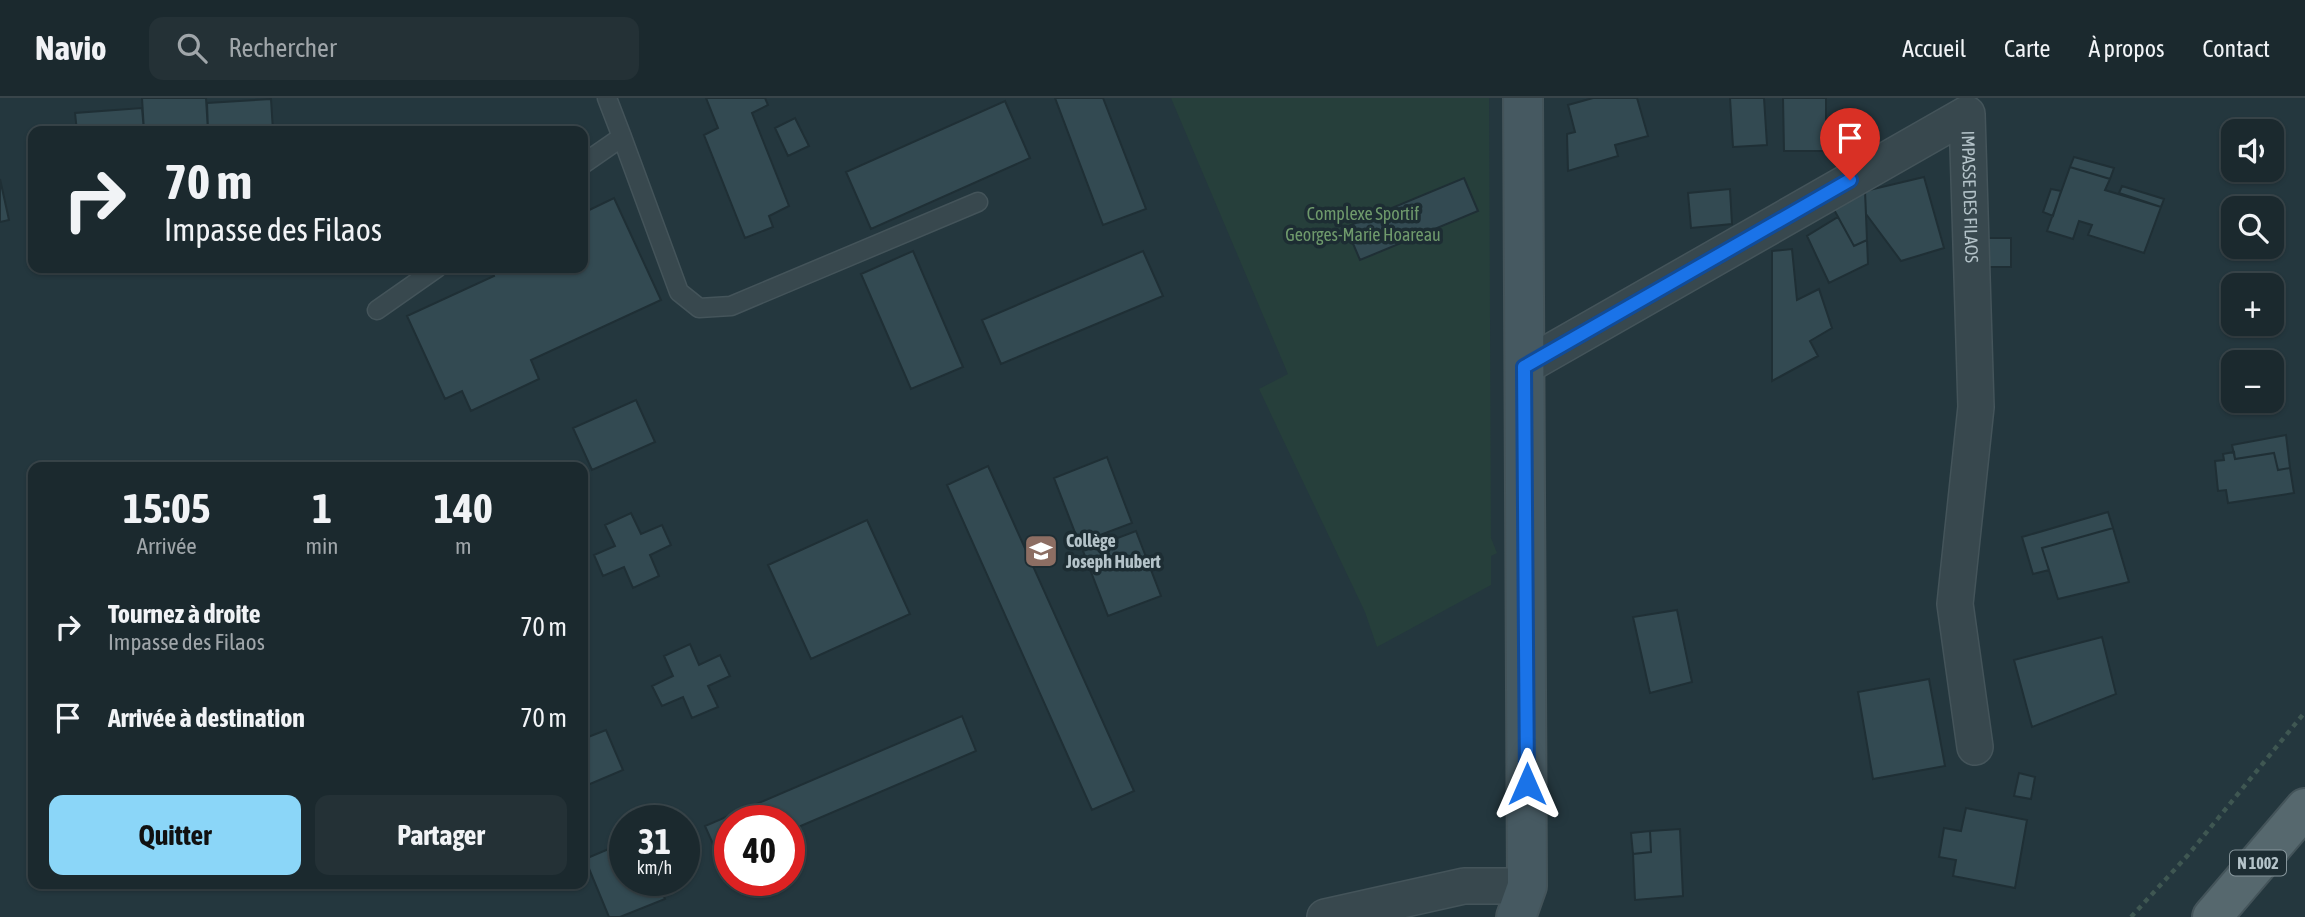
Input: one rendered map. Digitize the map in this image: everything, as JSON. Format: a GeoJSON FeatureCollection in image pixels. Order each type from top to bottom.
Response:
{"type":"FeatureCollection","features":[{"type":"Feature","properties":{"kind":"main road","name":"N 1002"},"geometry":{"type":"LineString","coordinates":[[2212,917],[2305,808]]}},
{"type":"Feature","properties":{"kind":"street"},"geometry":{"type":"LineString","coordinates":[[1325,917],[1464,886],[1521,902],[1523,98]]}},
{"type":"Feature","properties":{"kind":"street","name":"IMPASSE DES FILAOS"},"geometry":{"type":"LineString","coordinates":[[1524,367],[1967,106],[1976,407],[1955,604],[1975,747]]}},
{"type":"Feature","properties":{"kind":"lane"},"geometry":{"type":"LineString","coordinates":[[607,98],[679,292],[699,308],[731,306],[978,202]]}},
{"type":"Feature","properties":{"kind":"lane"},"geometry":{"type":"LineString","coordinates":[[588,161],[622,137]]}},
{"type":"Feature","properties":{"kind":"lane"},"geometry":{"type":"LineString","coordinates":[[377,310],[430,273]]}},
{"type":"Feature","properties":{"kind":"path"},"geometry":{"type":"LineString","coordinates":[[2131,917],[2188,855],[2305,712]]}},
{"type":"Feature","properties":{"kind":"green space","name":"Complexe Sportif Georges-Marie Hoareau"},"geometry":{"type":"Polygon","coordinates":[[[1171,98],[1489,98],[1491,538],[1497,553],[1491,556],[1491,585],[1377,647],[1365,612],[1259,389],[1288,374],[1171,98]]]}},
{"type":"Feature","properties":{"kind":"building"},"geometry":{"type":"Polygon","coordinates":[[[142,98],[206,98],[208,126],[144,126],[142,98]]]}},
{"type":"Feature","properties":{"kind":"building"},"geometry":{"type":"Polygon","coordinates":[[[706,98],[765,98],[768,105],[752,113],[789,206],[769,216],[773,227],[745,238],[704,135],[718,128],[706,98]]]}},
{"type":"Feature","properties":{"kind":"building"},"geometry":{"type":"Polygon","coordinates":[[[1055,98],[1103,98],[1146,209],[1103,225],[1055,98]]]}},
{"type":"Feature","properties":{"kind":"building"},"geometry":{"type":"Polygon","coordinates":[[[1593,98],[1637,98],[1648,136],[1615,145],[1618,156],[1568,171],[1567,134],[1575,132],[1568,105],[1593,98]]]}},
{"type":"Feature","properties":{"kind":"building"},"geometry":{"type":"Polygon","coordinates":[[[1730,98],[1764,98],[1767,145],[1733,147],[1730,98]]]}},
{"type":"Feature","properties":{"kind":"building"},"geometry":{"type":"Polygon","coordinates":[[[1783,98],[1826,98],[1826,151],[1784,151],[1783,98]]]}},
{"type":"Feature","properties":{"kind":"building"},"geometry":{"type":"Polygon","coordinates":[[[271,99],[273,126],[208,126],[207,103],[271,99]]]}},
{"type":"Feature","properties":{"kind":"building"},"geometry":{"type":"Polygon","coordinates":[[[1005,101],[1030,158],[871,229],[846,172],[1005,101]]]}},
{"type":"Feature","properties":{"kind":"building"},"geometry":{"type":"Polygon","coordinates":[[[142,108],[144,126],[76,126],[75,113],[142,108]]]}},
{"type":"Feature","properties":{"kind":"building"},"geometry":{"type":"Polygon","coordinates":[[[795,118],[809,146],[788,156],[775,128],[795,118]]]}},
{"type":"Feature","properties":{"kind":"building"},"geometry":{"type":"Polygon","coordinates":[[[2074,157],[2114,168],[2110,179],[2070,167],[2074,157]]]}},
{"type":"Feature","properties":{"kind":"building"},"geometry":{"type":"Polygon","coordinates":[[[2070,167],[2110,179],[2105,190],[2161,207],[2144,253],[2088,235],[2092,225],[2079,221],[2073,239],[2047,231],[2070,167]]]}},
{"type":"Feature","properties":{"kind":"building"},"geometry":{"type":"Polygon","coordinates":[[[1924,177],[1944,248],[1901,261],[1866,214],[1865,191],[1924,177]]]}},
{"type":"Feature","properties":{"kind":"building"},"geometry":{"type":"Polygon","coordinates":[[[1464,178],[1478,211],[1360,260],[1346,227],[1464,178]]]}},
{"type":"Feature","properties":{"kind":"building"},"geometry":{"type":"Polygon","coordinates":[[[0,179],[9,220],[0,222],[0,179]]]}},
{"type":"Feature","properties":{"kind":"building"},"geometry":{"type":"Polygon","coordinates":[[[2122,186],[2164,199],[2161,207],[2119,193],[2122,186]]]}},
{"type":"Feature","properties":{"kind":"building"},"geometry":{"type":"Polygon","coordinates":[[[1730,189],[1732,224],[1691,228],[1688,193],[1730,189]]]}},
{"type":"Feature","properties":{"kind":"building"},"geometry":{"type":"Polygon","coordinates":[[[2051,189],[2061,191],[2053,216],[2043,212],[2051,189]]]}},
{"type":"Feature","properties":{"kind":"building"},"geometry":{"type":"Polygon","coordinates":[[[1865,191],[1867,240],[1854,246],[1832,206],[1865,191]]]}},
{"type":"Feature","properties":{"kind":"building"},"geometry":{"type":"Polygon","coordinates":[[[614,198],[661,300],[531,360],[539,379],[471,411],[462,391],[445,399],[407,316],[494,276],[493,273],[588,273],[588,211],[614,198]]]}},
{"type":"Feature","properties":{"kind":"building"},"geometry":{"type":"Polygon","coordinates":[[[1838,217],[1854,246],[1867,240],[1868,264],[1829,283],[1807,236],[1838,217]]]}},
{"type":"Feature","properties":{"kind":"building"},"geometry":{"type":"Polygon","coordinates":[[[1982,238],[2011,238],[2011,267],[1982,267],[1982,238]]]}},
{"type":"Feature","properties":{"kind":"building"},"geometry":{"type":"Polygon","coordinates":[[[1792,249],[1797,300],[1819,289],[1832,328],[1810,341],[1818,356],[1772,381],[1772,251],[1792,249]]]}},
{"type":"Feature","properties":{"kind":"building"},"geometry":{"type":"Polygon","coordinates":[[[913,251],[963,367],[911,389],[861,274],[913,251]]]}},
{"type":"Feature","properties":{"kind":"building"},"geometry":{"type":"Polygon","coordinates":[[[1143,251],[1163,296],[1001,364],[982,320],[1143,251]]]}},
{"type":"Feature","properties":{"kind":"building"},"geometry":{"type":"Polygon","coordinates":[[[636,400],[655,442],[592,470],[573,428],[636,400]]]}},
{"type":"Feature","properties":{"kind":"building"},"geometry":{"type":"Polygon","coordinates":[[[2286,435],[2290,468],[2278,470],[2274,453],[2235,459],[2232,445],[2286,435]]]}},
{"type":"Feature","properties":{"kind":"building"},"geometry":{"type":"Polygon","coordinates":[[[2234,452],[2235,459],[2274,453],[2278,470],[2290,468],[2294,493],[2228,503],[2226,490],[2218,491],[2215,461],[2224,460],[2223,454],[2234,452]]]}},
{"type":"Feature","properties":{"kind":"building"},"geometry":{"type":"Polygon","coordinates":[[[1107,457],[1132,523],[1079,543],[1054,478],[1107,457]]]}},
{"type":"Feature","properties":{"kind":"building"},"geometry":{"type":"Polygon","coordinates":[[[988,466],[1134,791],[1092,810],[947,485],[988,466]]]}},
{"type":"Feature","properties":{"kind":"building"},"geometry":{"type":"Polygon","coordinates":[[[2108,512],[2113,528],[2042,548],[2049,570],[2033,574],[2022,537],[2108,512]]]}},
{"type":"Feature","properties":{"kind":"building"},"geometry":{"type":"Polygon","coordinates":[[[631,513],[641,534],[662,525],[671,545],[650,555],[659,576],[633,588],[624,567],[603,576],[594,555],[615,546],[605,525],[631,513]]]}},
{"type":"Feature","properties":{"kind":"building"},"geometry":{"type":"Polygon","coordinates":[[[867,520],[910,614],[811,659],[768,565],[867,520]]]}},
{"type":"Feature","properties":{"kind":"building"},"geometry":{"type":"Polygon","coordinates":[[[2113,528],[2129,582],[2058,599],[2042,548],[2113,528]]]}},
{"type":"Feature","properties":{"kind":"building"},"geometry":{"type":"Polygon","coordinates":[[[1136,531],[1161,596],[1108,616],[1083,551],[1136,531]]]}},
{"type":"Feature","properties":{"kind":"building"},"geometry":{"type":"Polygon","coordinates":[[[1677,610],[1692,682],[1650,693],[1633,617],[1677,610]]]}},
{"type":"Feature","properties":{"kind":"building"},"geometry":{"type":"Polygon","coordinates":[[[2102,637],[2116,694],[2032,727],[2014,660],[2102,637]]]}},
{"type":"Feature","properties":{"kind":"building"},"geometry":{"type":"Polygon","coordinates":[[[690,644],[699,665],[720,655],[730,676],[708,686],[718,707],[692,718],[683,697],[662,706],[652,686],[673,676],[664,656],[690,644]]]}},
{"type":"Feature","properties":{"kind":"building"},"geometry":{"type":"Polygon","coordinates":[[[1929,679],[1945,766],[1873,779],[1858,692],[1929,679]]]}},
{"type":"Feature","properties":{"kind":"building"},"geometry":{"type":"Polygon","coordinates":[[[962,716],[976,751],[805,824],[805,805],[754,805],[962,716]]]}},
{"type":"Feature","properties":{"kind":"building"},"geometry":{"type":"Polygon","coordinates":[[[606,730],[623,770],[588,785],[588,737],[606,730]]]}},
{"type":"Feature","properties":{"kind":"building"},"geometry":{"type":"Polygon","coordinates":[[[2019,773],[2035,777],[2031,799],[2014,796],[2019,773]]]}},
{"type":"Feature","properties":{"kind":"building"},"geometry":{"type":"Polygon","coordinates":[[[1966,808],[2027,820],[2015,888],[1953,876],[1956,860],[1939,857],[1944,828],[1961,831],[1966,808]]]}},
{"type":"Feature","properties":{"kind":"building"},"geometry":{"type":"Polygon","coordinates":[[[714,822],[714,846],[705,826],[714,822]]]}},
{"type":"Feature","properties":{"kind":"building"},"geometry":{"type":"Polygon","coordinates":[[[1680,829],[1683,896],[1635,900],[1633,854],[1651,852],[1650,831],[1680,829]]]}},
{"type":"Feature","properties":{"kind":"building"},"geometry":{"type":"Polygon","coordinates":[[[1650,831],[1651,852],[1633,854],[1631,833],[1650,831]]]}},
{"type":"Feature","properties":{"kind":"building"},"geometry":{"type":"Polygon","coordinates":[[[609,849],[609,896],[664,896],[665,899],[620,917],[609,917],[588,866],[588,858],[609,849]]]}},
{"type":"Feature","properties":{"kind":"place","name":"Collège Joseph Hubert"},"geometry":{"type":"Point","coordinates":[1041,551]}},
{"type":"Feature","properties":{"kind":"route"},"geometry":{"type":"LineString","coordinates":[[1527,784],[1524,367],[1850,180]]}}]}
